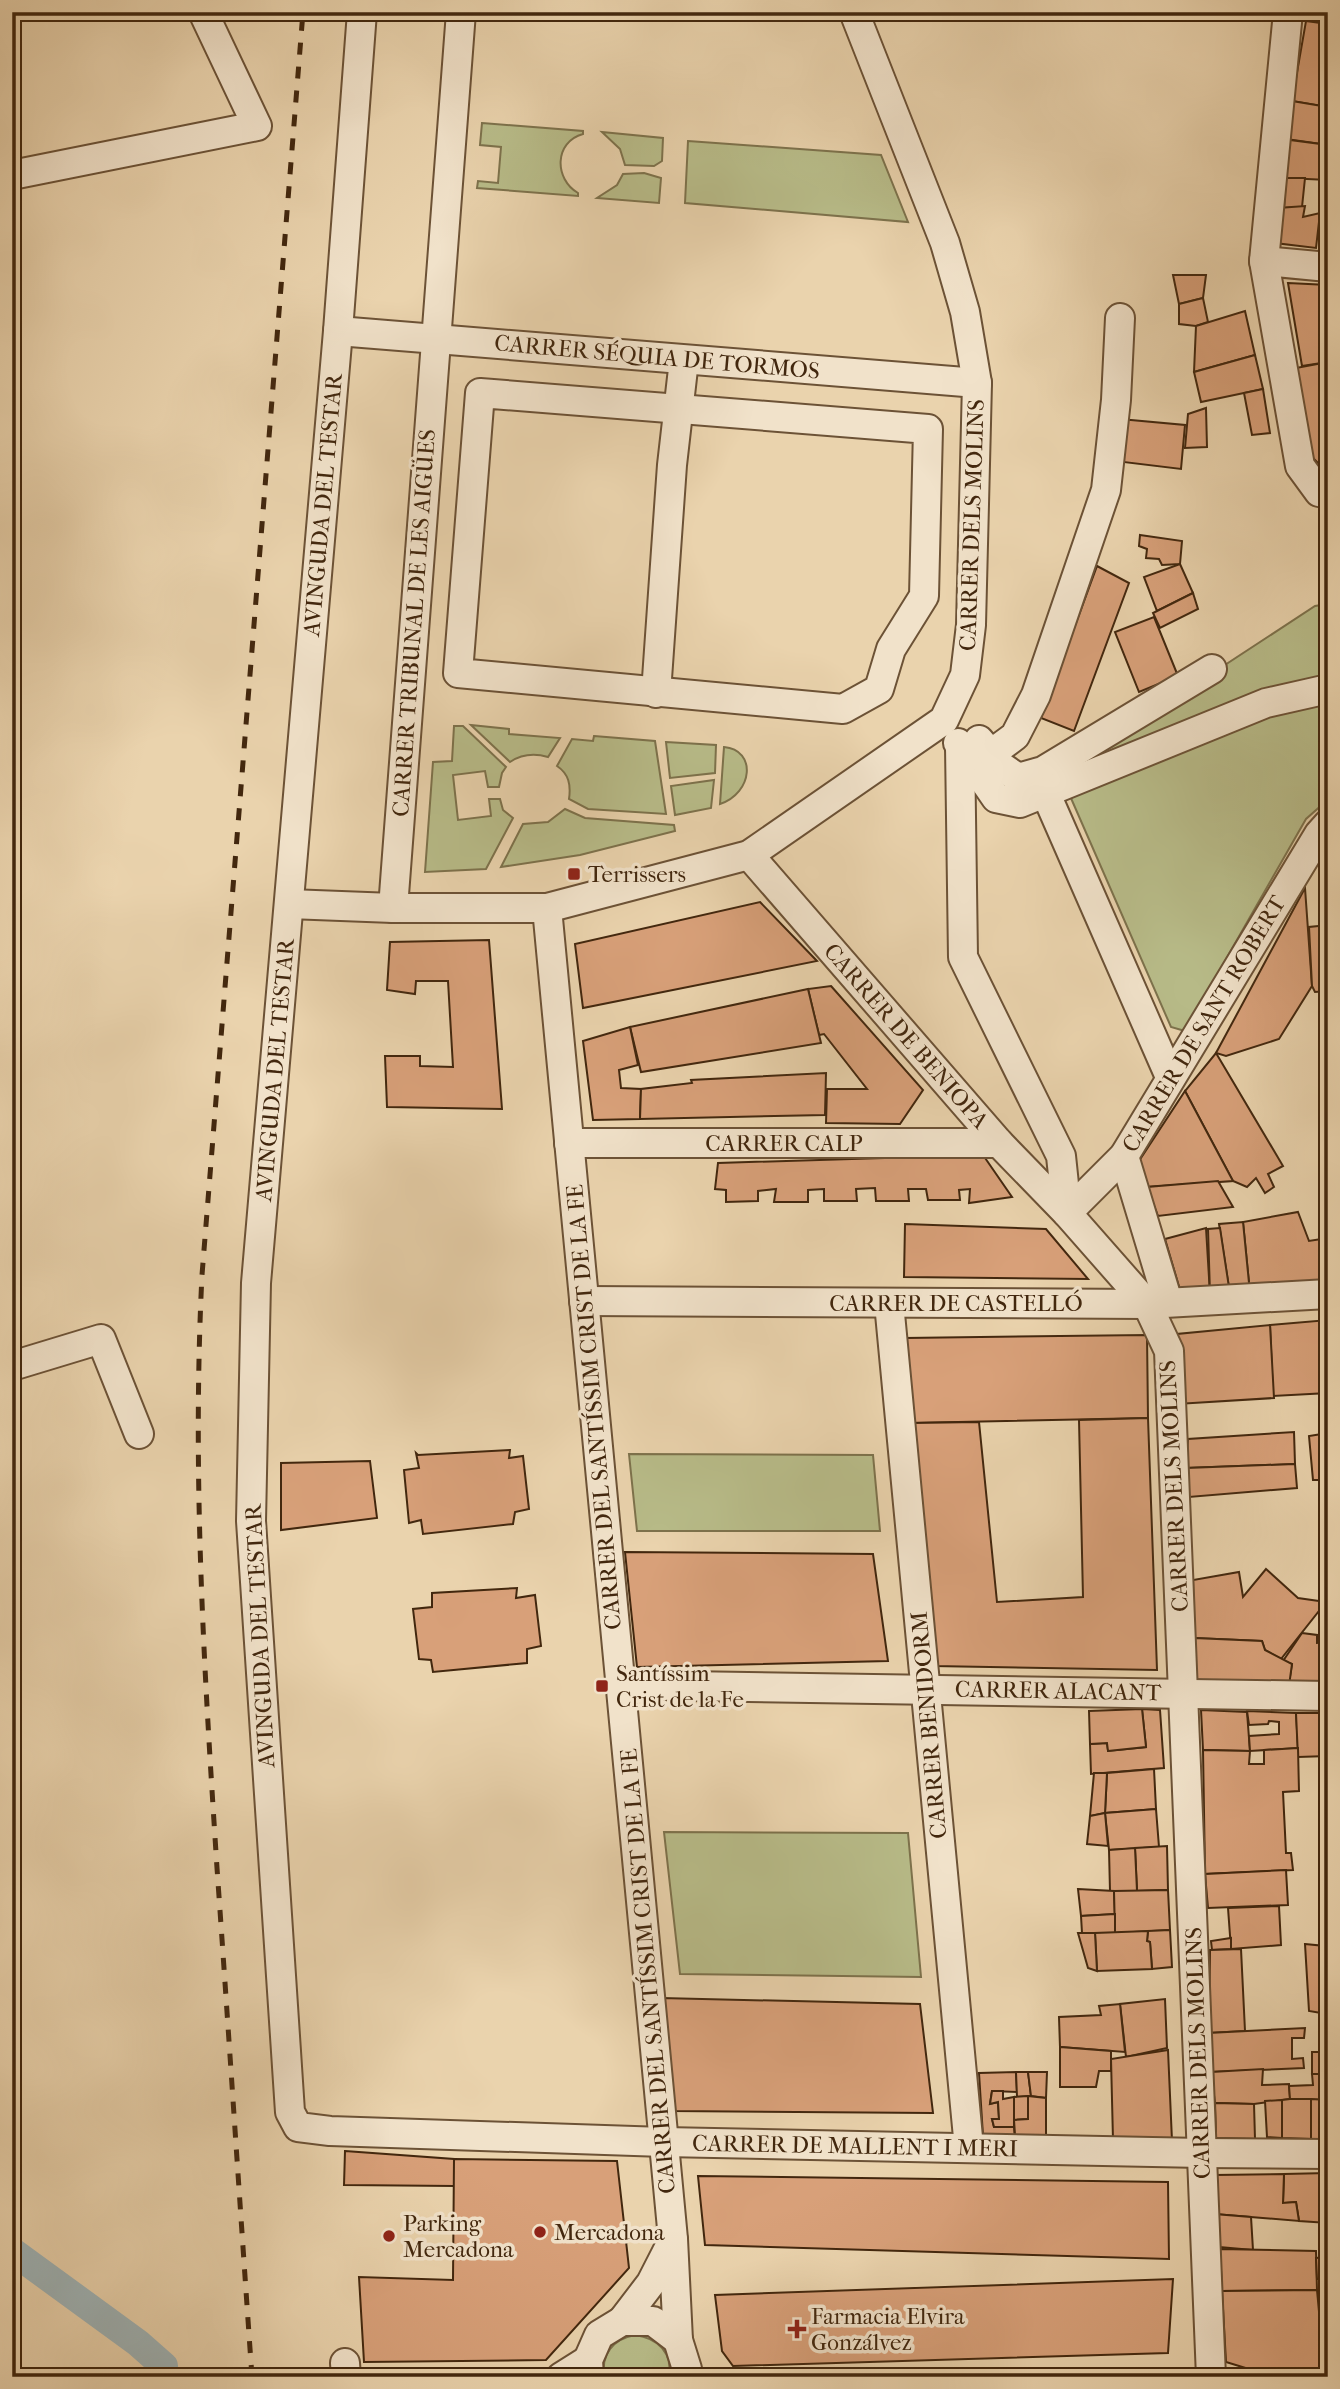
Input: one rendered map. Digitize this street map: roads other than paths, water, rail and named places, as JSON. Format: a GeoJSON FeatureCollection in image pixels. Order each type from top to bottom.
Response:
{"type":"FeatureCollection","features":[{"type":"Feature","properties":{"kind":"street"},"geometry":{"type":"LineString","coordinates":[[12,175],[257,126],[203,12]]}},
{"type":"Feature","properties":{"kind":"street","name":"AVINGUDA DEL TESTAR"},"geometry":{"type":"LineString","coordinates":[[298,2127],[290,2112],[251,1521],[256,1283],[338,331],[362,12]]}},
{"type":"Feature","properties":{"kind":"street","name":"CARRER TRIBUNAL DE LES AIGÜES"},"geometry":{"type":"LineString","coordinates":[[393,908],[461,12]]}},
{"type":"Feature","properties":{"kind":"street","name":"CARRER DELS MOLINS"},"geometry":{"type":"LineString","coordinates":[[854,12],[945,243],[965,313],[977,383],[971,625],[965,675],[944,720]]}},
{"type":"Feature","properties":{"kind":"street"},"geometry":{"type":"LineString","coordinates":[[1288,12],[1264,261],[1300,466],[1323,493]]}},
{"type":"Feature","properties":{"kind":"street"},"geometry":{"type":"LineString","coordinates":[[1264,261],[1328,267]]}},
{"type":"Feature","properties":{"kind":"street"},"geometry":{"type":"LineString","coordinates":[[992,753],[1015,736],[1036,695],[1106,490],[1116,400],[1120,318]]}},
{"type":"Feature","properties":{"kind":"street","name":"CARRER SÉQUIA DE TORMOS"},"geometry":{"type":"LineString","coordinates":[[338,331],[977,383]]}},
{"type":"Feature","properties":{"kind":"street"},"geometry":{"type":"LineString","coordinates":[[656,693],[672,465],[684,360]]}},
{"type":"Feature","properties":{"kind":"street"},"geometry":{"type":"LineString","coordinates":[[480,393],[928,429],[924,596],[891,649],[879,689],[844,709],[656,693],[458,673],[480,393]]}},
{"type":"Feature","properties":{"kind":"street"},"geometry":{"type":"LineString","coordinates":[[944,720],[983,742],[1002,767],[1018,778],[1043,771],[1212,669]]}},
{"type":"Feature","properties":{"kind":"street"},"geometry":{"type":"LineString","coordinates":[[944,720],[996,798],[1020,803],[1266,703],[1328,689]]}},
{"type":"Feature","properties":{"kind":"street"},"geometry":{"type":"LineString","coordinates":[[289,904],[393,908],[547,908],[749,855],[944,720]]}},
{"type":"Feature","properties":{"kind":"street"},"geometry":{"type":"LineString","coordinates":[[960,746],[962,957],[1061,1156],[1067,1213]]}},
{"type":"Feature","properties":{"kind":"street"},"geometry":{"type":"LineString","coordinates":[[1046,794],[1170,1077]]}},
{"type":"Feature","properties":{"kind":"street","name":"CARRER DE SANT ROBERT"},"geometry":{"type":"LineString","coordinates":[[1067,1213],[1124,1156],[1170,1077],[1317,855],[1319,834],[1328,824]]}},
{"type":"Feature","properties":{"kind":"street","name":"CARRER DE BENIOPA"},"geometry":{"type":"LineString","coordinates":[[749,855],[999,1143],[1067,1213]]}},
{"type":"Feature","properties":{"kind":"street","name":"CARRER DEL SANTÍSSIM CRIST DE LA FE"},"geometry":{"type":"LineString","coordinates":[[547,908],[673,2239],[678,2340],[690,2374]]}},
{"type":"Feature","properties":{"kind":"street","name":"CARRER CALP"},"geometry":{"type":"LineString","coordinates":[[569,1143],[999,1143]]}},
{"type":"Feature","properties":{"kind":"street","name":"CARRER DELS MOLINS"},"geometry":{"type":"LineString","coordinates":[[1124,1156],[1169,1352],[1211,2377]]}},
{"type":"Feature","properties":{"kind":"street","name":"CARRER DELS MOLINS"},"geometry":{"type":"LineString","coordinates":[[1067,1213],[1157,1303]]}},
{"type":"Feature","properties":{"kind":"street","name":"CARRER DE CASTELLÓ"},"geometry":{"type":"LineString","coordinates":[[584,1301],[1157,1303],[1328,1294]]}},
{"type":"Feature","properties":{"kind":"street","name":"CARRER BENIDORM"},"geometry":{"type":"LineString","coordinates":[[889,1303],[969,2148]]}},
{"type":"Feature","properties":{"kind":"street"},"geometry":{"type":"LineString","coordinates":[[12,1366],[101,1339],[139,1434]]}},
{"type":"Feature","properties":{"kind":"street","name":"CARRER ALACANT"},"geometry":{"type":"LineString","coordinates":[[621,1685],[1328,1696]]}},
{"type":"Feature","properties":{"kind":"street","name":"CARRER DE MALLENT I MERI"},"geometry":{"type":"LineString","coordinates":[[298,2127],[330,2141],[664,2142],[1328,2154]]}},
{"type":"Feature","properties":{"kind":"street"},"geometry":{"type":"LineString","coordinates":[[561,2377],[588,2368],[599,2335],[622,2321],[651,2283],[673,2239]]}},
{"type":"Feature","properties":{"kind":"street"},"geometry":{"type":"LineString","coordinates":[[622,2321],[653,2321],[678,2340]]}},
{"type":"Feature","properties":{"kind":"waterway"},"geometry":{"type":"LineString","coordinates":[[12,2251],[138,2343],[164,2366]]}},
{"type":"Feature","properties":{"kind":"railway"},"geometry":{"type":"LineString","coordinates":[[252,2377],[204,1645],[199,1498],[199,1349],[202,1275],[303,12]]}},
{"type":"Feature","properties":{"kind":"place","name":"Terrissers"},"geometry":{"type":"Point","coordinates":[574,874]}},
{"type":"Feature","properties":{"kind":"place","name":"Santíssim Crist de la Fe"},"geometry":{"type":"Point","coordinates":[602,1686]}},
{"type":"Feature","properties":{"kind":"place","name":"Mercadona"},"geometry":{"type":"Point","coordinates":[540,2232]}},
{"type":"Feature","properties":{"kind":"place","name":"Parking Mercadona"},"geometry":{"type":"Point","coordinates":[389,2236]}},
{"type":"Feature","properties":{"kind":"place","name":"Farmacia Elvira Gonzálvez"},"geometry":{"type":"Point","coordinates":[797,2329]}}]}
